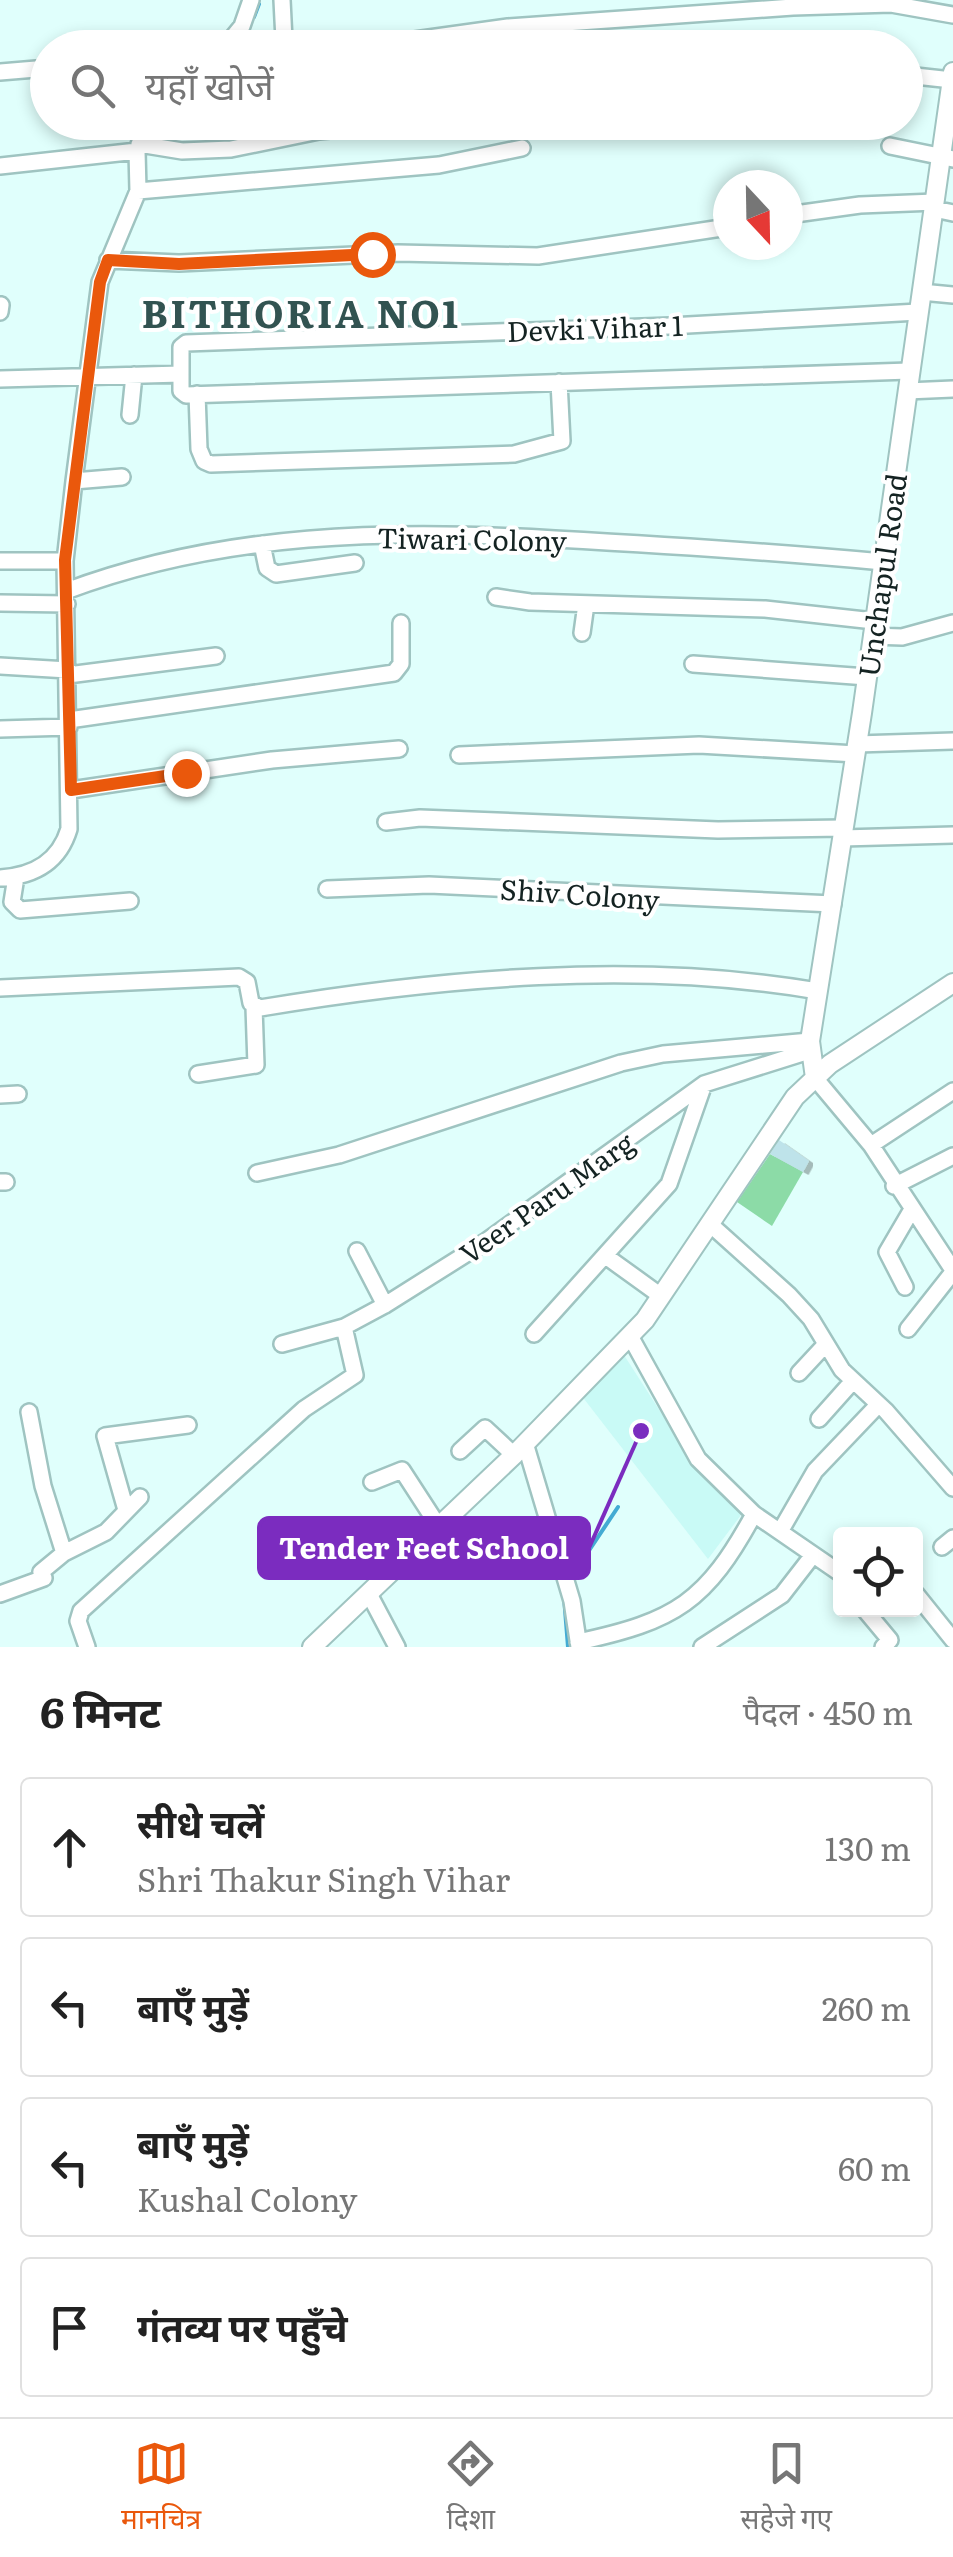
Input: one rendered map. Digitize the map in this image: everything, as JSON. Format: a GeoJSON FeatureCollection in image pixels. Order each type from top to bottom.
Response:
{"type":"FeatureCollection","features":[{"type":"Feature","properties":{"kind":"street"},"geometry":{"type":"LineString","coordinates":[[239,30],[251,0]]}},
{"type":"Feature","properties":{"kind":"street"},"geometry":{"type":"LineString","coordinates":[[282,0],[284,30]]}},
{"type":"Feature","properties":{"kind":"street"},"geometry":{"type":"LineString","coordinates":[[486,30],[891,4],[953,14]]}},
{"type":"Feature","properties":{"kind":"street"},"geometry":{"type":"LineString","coordinates":[[0,72],[30,70]]}},
{"type":"Feature","properties":{"kind":"street","name":"Unchapul Road"},"geometry":{"type":"LineString","coordinates":[[815,1078],[810,1046],[857,749],[919,302],[934,206],[947,158],[953,72]]}},
{"type":"Feature","properties":{"kind":"street"},"geometry":{"type":"LineString","coordinates":[[923,77],[952,80]]}},
{"type":"Feature","properties":{"kind":"street"},"geometry":{"type":"LineString","coordinates":[[130,901],[20,910],[12,902],[8,878],[54,859],[64,846],[71,790],[65,560],[95,304],[108,260],[138,191],[138,147],[142,140]]}},
{"type":"Feature","properties":{"kind":"street"},"geometry":{"type":"LineString","coordinates":[[0,166],[138,147],[231,149],[275,140]]}},
{"type":"Feature","properties":{"kind":"street"},"geometry":{"type":"LineString","coordinates":[[890,146],[947,158]]}},
{"type":"Feature","properties":{"kind":"street"},"geometry":{"type":"LineString","coordinates":[[138,191],[439,165],[522,148]]}},
{"type":"Feature","properties":{"kind":"street"},"geometry":{"type":"LineString","coordinates":[[803,213],[860,205],[934,206],[953,213]]}},
{"type":"Feature","properties":{"kind":"street"},"geometry":{"type":"LineString","coordinates":[[108,260],[179,264],[398,253],[538,256],[713,229]]}},
{"type":"Feature","properties":{"kind":"street"},"geometry":{"type":"LineString","coordinates":[[919,302],[953,295]]}},
{"type":"Feature","properties":{"kind":"street","name":"Devki Vihar 1"},"geometry":{"type":"LineString","coordinates":[[181,374],[182,347],[186,342],[670,326],[919,302]]}},
{"type":"Feature","properties":{"kind":"street"},"geometry":{"type":"LineString","coordinates":[[0,304],[0,312]]}},
{"type":"Feature","properties":{"kind":"street"},"geometry":{"type":"LineString","coordinates":[[0,379],[181,374],[183,394],[197,394],[909,371]]}},
{"type":"Feature","properties":{"kind":"street"},"geometry":{"type":"LineString","coordinates":[[130,415],[134,375]]}},
{"type":"Feature","properties":{"kind":"street"},"geometry":{"type":"LineString","coordinates":[[197,394],[199,449],[204,462],[211,464],[514,454],[562,441],[559,382]]}},
{"type":"Feature","properties":{"kind":"street"},"geometry":{"type":"LineString","coordinates":[[908,391],[953,389]]}},
{"type":"Feature","properties":{"kind":"street"},"geometry":{"type":"LineString","coordinates":[[74,481],[122,477]]}},
{"type":"Feature","properties":{"kind":"street","name":"Tiwari Colony"},"geometry":{"type":"LineString","coordinates":[[0,603],[66,597],[160,562],[262,544],[476,532],[883,562]]}},
{"type":"Feature","properties":{"kind":"street"},"geometry":{"type":"LineString","coordinates":[[262,544],[267,568],[276,574],[355,563]]}},
{"type":"Feature","properties":{"kind":"street"},"geometry":{"type":"LineString","coordinates":[[0,561],[65,560]]}},
{"type":"Feature","properties":{"kind":"street"},"geometry":{"type":"LineString","coordinates":[[496,597],[586,604],[765,608],[902,637],[953,623]]}},
{"type":"Feature","properties":{"kind":"street"},"geometry":{"type":"LineString","coordinates":[[582,632],[586,604]]}},
{"type":"Feature","properties":{"kind":"street"},"geometry":{"type":"LineString","coordinates":[[0,728],[69,724],[394,673],[401,664],[401,623]]}},
{"type":"Feature","properties":{"kind":"street"},"geometry":{"type":"LineString","coordinates":[[0,666],[68,672],[216,656]]}},
{"type":"Feature","properties":{"kind":"street"},"geometry":{"type":"LineString","coordinates":[[693,664],[867,677]]}},
{"type":"Feature","properties":{"kind":"street"},"geometry":{"type":"LineString","coordinates":[[460,755],[700,746],[857,749],[953,741]]}},
{"type":"Feature","properties":{"kind":"street"},"geometry":{"type":"LineString","coordinates":[[71,790],[272,760],[399,750]]}},
{"type":"Feature","properties":{"kind":"street"},"geometry":{"type":"LineString","coordinates":[[386,822],[420,818],[953,835]]}},
{"type":"Feature","properties":{"kind":"street","name":"Shiv Colony"},"geometry":{"type":"LineString","coordinates":[[327,889],[429,885],[833,904]]}},
{"type":"Feature","properties":{"kind":"street"},"geometry":{"type":"LineString","coordinates":[[0,988],[239,976],[247,982],[254,1007],[256,1066],[198,1074]]}},
{"type":"Feature","properties":{"kind":"street"},"geometry":{"type":"LineString","coordinates":[[254,1007],[487,978],[732,978],[818,991]]}},
{"type":"Feature","properties":{"kind":"street"},"geometry":{"type":"LineString","coordinates":[[312,1647],[520,1449],[630,1336],[711,1225],[795,1097],[815,1078],[953,983]]}},
{"type":"Feature","properties":{"kind":"street"},"geometry":{"type":"LineString","coordinates":[[257,1173],[340,1155],[663,1054],[810,1046]]}},
{"type":"Feature","properties":{"kind":"street","name":"Veer Paru Marg"},"geometry":{"type":"LineString","coordinates":[[282,1344],[344,1327],[385,1305],[486,1242],[704,1084],[810,1046]]}},
{"type":"Feature","properties":{"kind":"street"},"geometry":{"type":"LineString","coordinates":[[815,1078],[871,1145],[894,1186],[953,1271],[908,1329]]}},
{"type":"Feature","properties":{"kind":"street"},"geometry":{"type":"LineString","coordinates":[[534,1334],[669,1184],[704,1084]]}},
{"type":"Feature","properties":{"kind":"street"},"geometry":{"type":"LineString","coordinates":[[871,1145],[953,1091]]}},
{"type":"Feature","properties":{"kind":"street"},"geometry":{"type":"LineString","coordinates":[[0,1095],[18,1094]]}},
{"type":"Feature","properties":{"kind":"street"},"geometry":{"type":"LineString","coordinates":[[894,1186],[953,1156]]}},
{"type":"Feature","properties":{"kind":"street"},"geometry":{"type":"LineString","coordinates":[[905,1287],[886,1252],[911,1211]]}},
{"type":"Feature","properties":{"kind":"street"},"geometry":{"type":"LineString","coordinates":[[711,1225],[790,1295],[811,1319],[852,1382],[952,1487]]}},
{"type":"Feature","properties":{"kind":"street"},"geometry":{"type":"LineString","coordinates":[[357,1251],[385,1305]]}},
{"type":"Feature","properties":{"kind":"street"},"geometry":{"type":"LineString","coordinates":[[607,1257],[661,1296]]}},
{"type":"Feature","properties":{"kind":"street"},"geometry":{"type":"LineString","coordinates":[[87,1647],[78,1621],[81,1611],[304,1408],[355,1375],[344,1327]]}},
{"type":"Feature","properties":{"kind":"street"},"geometry":{"type":"LineString","coordinates":[[630,1336],[698,1460],[754,1514],[833,1568]]}},
{"type":"Feature","properties":{"kind":"street"},"geometry":{"type":"LineString","coordinates":[[799,1373],[825,1345]]}},
{"type":"Feature","properties":{"kind":"street"},"geometry":{"type":"LineString","coordinates":[[819,1420],[852,1382]]}},
{"type":"Feature","properties":{"kind":"street"},"geometry":{"type":"LineString","coordinates":[[781,1530],[814,1472],[878,1405]]}},
{"type":"Feature","properties":{"kind":"street"},"geometry":{"type":"LineString","coordinates":[[28,1412],[64,1553]]}},
{"type":"Feature","properties":{"kind":"street"},"geometry":{"type":"LineString","coordinates":[[126,1510],[105,1436],[188,1425]]}},
{"type":"Feature","properties":{"kind":"street"},"geometry":{"type":"LineString","coordinates":[[460,1451],[486,1428],[520,1449],[572,1602],[578,1645],[633,1630],[692,1600],[718,1576],[754,1514]]}},
{"type":"Feature","properties":{"kind":"street"},"geometry":{"type":"LineString","coordinates":[[372,1482],[402,1470],[438,1527]]}},
{"type":"Feature","properties":{"kind":"street"},"geometry":{"type":"LineString","coordinates":[[0,1594],[44,1578],[40,1572],[64,1553],[106,1532],[140,1497]]}},
{"type":"Feature","properties":{"kind":"street"},"geometry":{"type":"LineString","coordinates":[[702,1647],[782,1594],[814,1554]]}},
{"type":"Feature","properties":{"kind":"street"},"geometry":{"type":"LineString","coordinates":[[370,1594],[397,1647]]}},
{"type":"Feature","properties":{"kind":"street"},"geometry":{"type":"LineString","coordinates":[[923,1603],[953,1640]]}},
{"type":"Feature","properties":{"kind":"street"},"geometry":{"type":"LineString","coordinates":[[871,1617],[890,1640],[883,1647]]}},
{"type":"Feature","properties":{"kind":"shaded area"},"geometry":{"type":"Polygon","coordinates":[[[622,1352],[696,1467],[741,1515],[708,1559],[581,1395],[622,1352]]]}},
{"type":"Feature","properties":{"kind":"green space"},"geometry":{"type":"Polygon","coordinates":[[[770,1154],[803,1172],[772,1226],[737,1202],[770,1154]]]}},
{"type":"Feature","properties":{"kind":"building"},"geometry":{"type":"Polygon","coordinates":[[[779,1140],[809,1161],[803,1172],[770,1154],[779,1140]]]}},
{"type":"Feature","properties":{"kind":"waterway"},"geometry":{"type":"LineString","coordinates":[[254,17],[259,4]]}},
{"type":"Feature","properties":{"kind":"waterway"},"geometry":{"type":"LineString","coordinates":[[570,1579],[618,1507]]}},
{"type":"Feature","properties":{"kind":"waterway"},"geometry":{"type":"LineString","coordinates":[[564,1597],[568,1647]]}},
{"type":"Feature","properties":{"kind":"place","name":"Tender Feet School"},"geometry":{"type":"Point","coordinates":[641,1431]}},
{"type":"Feature","properties":{"kind":"district","name":"BITHORIA NO1"},"geometry":{"type":"Point","coordinates":[301,311]}},
{"type":"Feature","properties":{"kind":"route"},"geometry":{"type":"LineString","coordinates":[[186,773],[71,790],[65,560],[100,282],[108,260],[179,264],[372,254]]}}]}
